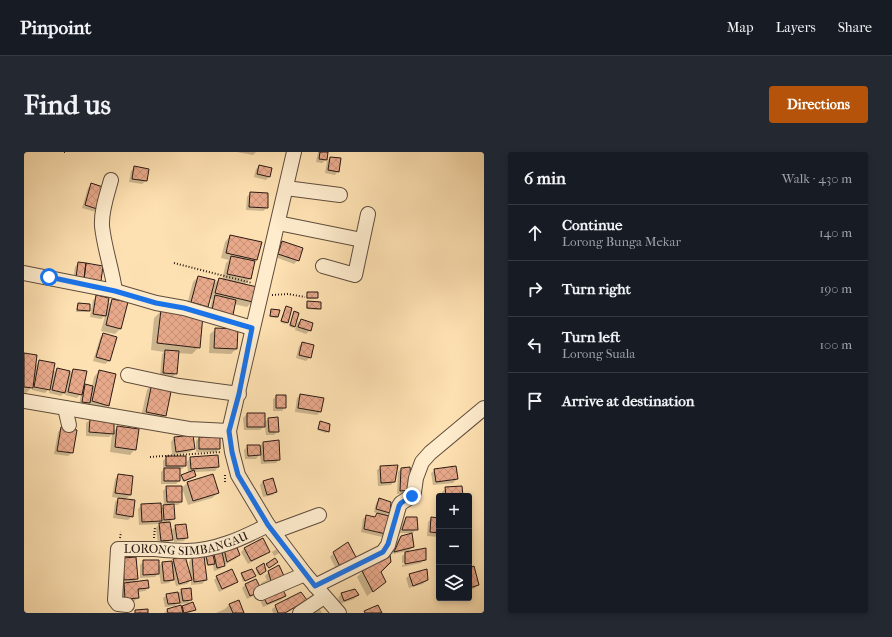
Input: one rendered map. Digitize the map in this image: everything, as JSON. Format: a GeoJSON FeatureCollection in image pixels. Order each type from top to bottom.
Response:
{"type":"FeatureCollection","features":[{"type":"Feature","properties":{"kind":"street"},"geometry":{"type":"LineString","coordinates":[[294,152],[252,328],[239,394],[229,431],[232,452],[238,475],[270,528],[305,574],[339,613]]}},
{"type":"Feature","properties":{"kind":"street"},"geometry":{"type":"LineString","coordinates":[[111,180],[103,213],[102,225],[113,273],[115,291]]}},
{"type":"Feature","properties":{"kind":"street"},"geometry":{"type":"LineString","coordinates":[[286,188],[340,195]]}},
{"type":"Feature","properties":{"kind":"street"},"geometry":{"type":"LineString","coordinates":[[323,266],[356,275],[368,214]]}},
{"type":"Feature","properties":{"kind":"street"},"geometry":{"type":"LineString","coordinates":[[278,223],[362,240]]}},
{"type":"Feature","properties":{"kind":"street"},"geometry":{"type":"LineString","coordinates":[[24,273],[115,291],[156,303],[184,308],[252,328]]}},
{"type":"Feature","properties":{"kind":"street"},"geometry":{"type":"LineString","coordinates":[[128,375],[180,386],[239,394]]}},
{"type":"Feature","properties":{"kind":"street"},"geometry":{"type":"LineString","coordinates":[[24,402],[189,429],[229,431]]}},
{"type":"Feature","properties":{"kind":"street"},"geometry":{"type":"LineString","coordinates":[[65,408],[69,425]]}},
{"type":"Feature","properties":{"kind":"street"},"geometry":{"type":"LineString","coordinates":[[300,613],[320,591],[383,552],[388,544],[399,506],[412,496],[414,492],[416,478],[422,462],[434,449],[484,408]]}},
{"type":"Feature","properties":{"kind":"street"},"geometry":{"type":"LineString","coordinates":[[270,528],[319,514]]}},
{"type":"Feature","properties":{"kind":"street","name":"LORONG SIMBANGAU"},"geometry":{"type":"LineString","coordinates":[[127,605],[118,604],[115,600],[118,549],[153,549],[187,552],[212,548],[270,528]]}},
{"type":"Feature","properties":{"kind":"street"},"geometry":{"type":"LineString","coordinates":[[261,593],[305,574]]}},
{"type":"Feature","properties":{"kind":"path"},"geometry":{"type":"LineString","coordinates":[[174,263],[262,291],[305,297]]}},
{"type":"Feature","properties":{"kind":"path"},"geometry":{"type":"LineString","coordinates":[[150,457],[232,452]]}},
{"type":"Feature","properties":{"kind":"building"},"geometry":{"type":"Polygon","coordinates":[[[320,152],[328,152],[327,160],[319,159],[320,152]]]}},
{"type":"Feature","properties":{"kind":"building"},"geometry":{"type":"Polygon","coordinates":[[[330,157],[341,158],[339,172],[328,170],[330,157]]]}},
{"type":"Feature","properties":{"kind":"building"},"geometry":{"type":"Polygon","coordinates":[[[259,165],[272,168],[270,177],[257,174],[259,165]]]}},
{"type":"Feature","properties":{"kind":"building"},"geometry":{"type":"Polygon","coordinates":[[[134,166],[149,169],[147,181],[132,179],[134,166]]]}},
{"type":"Feature","properties":{"kind":"building"},"geometry":{"type":"Polygon","coordinates":[[[91,183],[106,188],[100,210],[85,205],[91,183]]]}},
{"type":"Feature","properties":{"kind":"building"},"geometry":{"type":"Polygon","coordinates":[[[250,192],[268,193],[268,208],[249,207],[250,192]]]}},
{"type":"Feature","properties":{"kind":"building"},"geometry":{"type":"Polygon","coordinates":[[[230,235],[262,242],[257,260],[226,253],[230,235]]]}},
{"type":"Feature","properties":{"kind":"building"},"geometry":{"type":"Polygon","coordinates":[[[282,241],[303,248],[299,261],[278,254],[282,241]]]}},
{"type":"Feature","properties":{"kind":"building"},"geometry":{"type":"Polygon","coordinates":[[[231,256],[255,261],[251,279],[227,274],[231,256]]]}},
{"type":"Feature","properties":{"kind":"building"},"geometry":{"type":"Polygon","coordinates":[[[78,262],[86,263],[84,279],[76,278],[78,262]]]}},
{"type":"Feature","properties":{"kind":"building"},"geometry":{"type":"Polygon","coordinates":[[[86,263],[103,266],[101,281],[84,279],[86,263]]]}},
{"type":"Feature","properties":{"kind":"building"},"geometry":{"type":"Polygon","coordinates":[[[198,276],[215,280],[208,307],[191,302],[198,276]]]}},
{"type":"Feature","properties":{"kind":"building"},"geometry":{"type":"Polygon","coordinates":[[[219,278],[257,287],[253,302],[215,293],[219,278]]]}},
{"type":"Feature","properties":{"kind":"building"},"geometry":{"type":"Polygon","coordinates":[[[307,292],[318,292],[318,298],[307,298],[307,292]]]}},
{"type":"Feature","properties":{"kind":"building"},"geometry":{"type":"Polygon","coordinates":[[[96,295],[109,298],[106,316],[93,314],[96,295]]]}},
{"type":"Feature","properties":{"kind":"building"},"geometry":{"type":"Polygon","coordinates":[[[215,295],[236,300],[233,315],[212,310],[215,295]]]}},
{"type":"Feature","properties":{"kind":"building"},"geometry":{"type":"Polygon","coordinates":[[[112,299],[128,302],[121,329],[106,325],[112,299]]]}},
{"type":"Feature","properties":{"kind":"building"},"geometry":{"type":"Polygon","coordinates":[[[307,301],[321,302],[321,309],[307,308],[307,301]]]}},
{"type":"Feature","properties":{"kind":"building"},"geometry":{"type":"Polygon","coordinates":[[[78,303],[90,304],[90,311],[77,310],[78,303]]]}},
{"type":"Feature","properties":{"kind":"building"},"geometry":{"type":"Polygon","coordinates":[[[286,306],[292,308],[288,323],[281,321],[286,306]]]}},
{"type":"Feature","properties":{"kind":"building"},"geometry":{"type":"Polygon","coordinates":[[[271,309],[280,310],[278,317],[270,316],[271,309]]]}},
{"type":"Feature","properties":{"kind":"building"},"geometry":{"type":"Polygon","coordinates":[[[161,310],[203,315],[200,348],[157,343],[161,310]]]}},
{"type":"Feature","properties":{"kind":"building"},"geometry":{"type":"Polygon","coordinates":[[[294,311],[299,313],[295,327],[290,325],[294,311]]]}},
{"type":"Feature","properties":{"kind":"building"},"geometry":{"type":"Polygon","coordinates":[[[301,319],[313,323],[311,331],[298,327],[301,319]]]}},
{"type":"Feature","properties":{"kind":"building"},"geometry":{"type":"Polygon","coordinates":[[[215,328],[238,329],[237,349],[214,348],[215,328]]]}},
{"type":"Feature","properties":{"kind":"building"},"geometry":{"type":"Polygon","coordinates":[[[103,333],[117,337],[110,361],[96,357],[103,333]]]}},
{"type":"Feature","properties":{"kind":"building"},"geometry":{"type":"Polygon","coordinates":[[[302,342],[314,345],[311,358],[299,355],[302,342]]]}},
{"type":"Feature","properties":{"kind":"building"},"geometry":{"type":"Polygon","coordinates":[[[165,350],[179,351],[177,374],[163,373],[165,350]]]}},
{"type":"Feature","properties":{"kind":"building"},"geometry":{"type":"Polygon","coordinates":[[[24,353],[37,355],[33,388],[24,387],[24,353]]]}},
{"type":"Feature","properties":{"kind":"building"},"geometry":{"type":"Polygon","coordinates":[[[39,360],[55,363],[50,390],[34,387],[39,360]]]}},
{"type":"Feature","properties":{"kind":"building"},"geometry":{"type":"Polygon","coordinates":[[[57,368],[70,371],[65,393],[52,390],[57,368]]]}},
{"type":"Feature","properties":{"kind":"building"},"geometry":{"type":"Polygon","coordinates":[[[73,369],[87,371],[82,395],[68,392],[73,369]]]}},
{"type":"Feature","properties":{"kind":"building"},"geometry":{"type":"Polygon","coordinates":[[[99,370],[116,374],[109,406],[92,401],[99,370]]]}},
{"type":"Feature","properties":{"kind":"building"},"geometry":{"type":"Polygon","coordinates":[[[152,383],[172,387],[166,416],[146,412],[152,383]]]}},
{"type":"Feature","properties":{"kind":"building"},"geometry":{"type":"Polygon","coordinates":[[[85,384],[93,386],[90,403],[82,402],[85,384]]]}},
{"type":"Feature","properties":{"kind":"building"},"geometry":{"type":"Polygon","coordinates":[[[300,394],[324,398],[321,412],[298,408],[300,394]]]}},
{"type":"Feature","properties":{"kind":"building"},"geometry":{"type":"Polygon","coordinates":[[[276,395],[286,395],[286,408],[276,408],[276,395]]]}},
{"type":"Feature","properties":{"kind":"building"},"geometry":{"type":"Polygon","coordinates":[[[247,413],[265,413],[265,427],[247,427],[247,413]]]}},
{"type":"Feature","properties":{"kind":"building"},"geometry":{"type":"Polygon","coordinates":[[[278,417],[279,432],[269,432],[268,418],[278,417]]]}},
{"type":"Feature","properties":{"kind":"building"},"geometry":{"type":"Polygon","coordinates":[[[90,419],[114,420],[114,434],[89,432],[90,419]]]}},
{"type":"Feature","properties":{"kind":"building"},"geometry":{"type":"Polygon","coordinates":[[[320,421],[330,424],[329,432],[318,429],[320,421]]]}},
{"type":"Feature","properties":{"kind":"building"},"geometry":{"type":"Polygon","coordinates":[[[117,426],[139,429],[136,450],[115,447],[117,426]]]}},
{"type":"Feature","properties":{"kind":"building"},"geometry":{"type":"Polygon","coordinates":[[[61,427],[77,430],[73,453],[57,451],[61,427]]]}},
{"type":"Feature","properties":{"kind":"building"},"geometry":{"type":"Polygon","coordinates":[[[193,435],[195,449],[176,452],[174,437],[193,435]]]}},
{"type":"Feature","properties":{"kind":"building"},"geometry":{"type":"Polygon","coordinates":[[[199,437],[220,437],[220,449],[199,449],[199,437]]]}},
{"type":"Feature","properties":{"kind":"building"},"geometry":{"type":"Polygon","coordinates":[[[279,440],[280,460],[264,461],[263,442],[279,440]]]}},
{"type":"Feature","properties":{"kind":"building"},"geometry":{"type":"Polygon","coordinates":[[[247,445],[260,445],[261,455],[248,456],[247,445]]]}},
{"type":"Feature","properties":{"kind":"building"},"geometry":{"type":"Polygon","coordinates":[[[218,455],[219,467],[191,469],[190,457],[218,455]]]}},
{"type":"Feature","properties":{"kind":"building"},"geometry":{"type":"Polygon","coordinates":[[[166,456],[186,456],[186,466],[166,466],[166,456]]]}},
{"type":"Feature","properties":{"kind":"building"},"geometry":{"type":"Polygon","coordinates":[[[398,465],[395,482],[381,483],[380,466],[398,465]]]}},
{"type":"Feature","properties":{"kind":"building"},"geometry":{"type":"Polygon","coordinates":[[[456,466],[458,479],[436,482],[434,469],[456,466]]]}},
{"type":"Feature","properties":{"kind":"building"},"geometry":{"type":"Polygon","coordinates":[[[410,467],[412,490],[400,491],[401,468],[410,467]]]}},
{"type":"Feature","properties":{"kind":"building"},"geometry":{"type":"Polygon","coordinates":[[[164,468],[180,468],[180,481],[164,481],[164,468]]]}},
{"type":"Feature","properties":{"kind":"building"},"geometry":{"type":"Polygon","coordinates":[[[194,470],[196,476],[184,481],[181,475],[194,470]]]}},
{"type":"Feature","properties":{"kind":"building"},"geometry":{"type":"Polygon","coordinates":[[[118,474],[133,476],[131,495],[115,493],[118,474]]]}},
{"type":"Feature","properties":{"kind":"building"},"geometry":{"type":"Polygon","coordinates":[[[213,474],[219,493],[193,501],[187,482],[213,474]]]}},
{"type":"Feature","properties":{"kind":"building"},"geometry":{"type":"Polygon","coordinates":[[[273,478],[277,492],[267,495],[263,481],[273,478]]]}},
{"type":"Feature","properties":{"kind":"building"},"geometry":{"type":"Polygon","coordinates":[[[166,486],[182,486],[182,502],[167,502],[166,486]]]}},
{"type":"Feature","properties":{"kind":"building"},"geometry":{"type":"Polygon","coordinates":[[[462,486],[463,493],[446,493],[445,487],[462,486]]]}},
{"type":"Feature","properties":{"kind":"building"},"geometry":{"type":"Polygon","coordinates":[[[118,498],[135,500],[133,517],[116,514],[118,498]]]}},
{"type":"Feature","properties":{"kind":"building"},"geometry":{"type":"Polygon","coordinates":[[[379,498],[391,502],[390,513],[376,509],[379,498]]]}},
{"type":"Feature","properties":{"kind":"building"},"geometry":{"type":"Polygon","coordinates":[[[161,503],[162,521],[142,522],[141,504],[161,503]]]}},
{"type":"Feature","properties":{"kind":"building"},"geometry":{"type":"Polygon","coordinates":[[[174,504],[175,519],[164,520],[163,505],[174,504]]]}},
{"type":"Feature","properties":{"kind":"building"},"geometry":{"type":"Polygon","coordinates":[[[377,513],[389,516],[386,534],[364,529],[366,515],[375,517],[377,513]]]}},
{"type":"Feature","properties":{"kind":"building"},"geometry":{"type":"Polygon","coordinates":[[[406,517],[417,517],[418,530],[402,530],[406,517]]]}},
{"type":"Feature","properties":{"kind":"building"},"geometry":{"type":"Polygon","coordinates":[[[431,517],[436,518],[436,533],[430,532],[431,517]]]}},
{"type":"Feature","properties":{"kind":"building"},"geometry":{"type":"Polygon","coordinates":[[[170,522],[173,540],[161,541],[159,523],[170,522]]]}},
{"type":"Feature","properties":{"kind":"building"},"geometry":{"type":"Polygon","coordinates":[[[186,524],[188,538],[177,539],[175,525],[186,524]]]}},
{"type":"Feature","properties":{"kind":"building"},"geometry":{"type":"Polygon","coordinates":[[[412,533],[414,547],[394,552],[401,536],[412,533]]]}},
{"type":"Feature","properties":{"kind":"building"},"geometry":{"type":"Polygon","coordinates":[[[263,538],[270,552],[251,561],[244,548],[263,538]]]}},
{"type":"Feature","properties":{"kind":"building"},"geometry":{"type":"Polygon","coordinates":[[[348,542],[358,561],[341,569],[333,552],[348,542]]]}},
{"type":"Feature","properties":{"kind":"building"},"geometry":{"type":"Polygon","coordinates":[[[235,543],[240,555],[227,562],[224,549],[235,543]]]}},
{"type":"Feature","properties":{"kind":"building"},"geometry":{"type":"Polygon","coordinates":[[[426,548],[426,560],[405,564],[405,552],[426,548]]]}},
{"type":"Feature","properties":{"kind":"building"},"geometry":{"type":"Polygon","coordinates":[[[222,552],[225,566],[217,568],[214,554],[222,552]]]}},
{"type":"Feature","properties":{"kind":"building"},"geometry":{"type":"Polygon","coordinates":[[[213,555],[215,564],[208,565],[206,556],[213,555]]]}},
{"type":"Feature","properties":{"kind":"building"},"geometry":{"type":"Polygon","coordinates":[[[390,555],[391,562],[381,572],[386,582],[373,592],[362,571],[390,555]]]}},
{"type":"Feature","properties":{"kind":"building"},"geometry":{"type":"Polygon","coordinates":[[[185,556],[192,580],[179,584],[173,559],[185,556]]]}},
{"type":"Feature","properties":{"kind":"building"},"geometry":{"type":"Polygon","coordinates":[[[204,556],[207,580],[194,582],[192,557],[204,556]]]}},
{"type":"Feature","properties":{"kind":"building"},"geometry":{"type":"Polygon","coordinates":[[[136,557],[138,579],[124,580],[123,558],[136,557]]]}},
{"type":"Feature","properties":{"kind":"building"},"geometry":{"type":"Polygon","coordinates":[[[275,558],[278,562],[269,568],[266,564],[275,558]]]}},
{"type":"Feature","properties":{"kind":"building"},"geometry":{"type":"Polygon","coordinates":[[[143,560],[159,560],[159,574],[143,575],[143,560]]]}},
{"type":"Feature","properties":{"kind":"building"},"geometry":{"type":"Polygon","coordinates":[[[172,561],[174,580],[164,581],[162,562],[172,561]]]}},
{"type":"Feature","properties":{"kind":"building"},"geometry":{"type":"Polygon","coordinates":[[[264,563],[266,571],[260,575],[256,568],[264,563]]]}},
{"type":"Feature","properties":{"kind":"building"},"geometry":{"type":"Polygon","coordinates":[[[279,565],[284,576],[272,584],[268,571],[279,565]]]}},
{"type":"Feature","properties":{"kind":"building"},"geometry":{"type":"Polygon","coordinates":[[[474,566],[479,585],[472,587],[472,567],[474,566]]]}},
{"type":"Feature","properties":{"kind":"building"},"geometry":{"type":"Polygon","coordinates":[[[232,569],[238,582],[222,589],[216,576],[232,569]]]}},
{"type":"Feature","properties":{"kind":"building"},"geometry":{"type":"Polygon","coordinates":[[[252,569],[256,576],[245,581],[241,573],[252,569]]]}},
{"type":"Feature","properties":{"kind":"building"},"geometry":{"type":"Polygon","coordinates":[[[427,569],[428,580],[413,586],[409,574],[427,569]]]}},
{"type":"Feature","properties":{"kind":"building"},"geometry":{"type":"Polygon","coordinates":[[[256,579],[262,591],[250,596],[245,584],[256,579]]]}},
{"type":"Feature","properties":{"kind":"building"},"geometry":{"type":"Polygon","coordinates":[[[148,580],[149,588],[138,589],[139,598],[125,599],[124,583],[148,580]]]}},
{"type":"Feature","properties":{"kind":"building"},"geometry":{"type":"Polygon","coordinates":[[[191,588],[192,600],[183,601],[181,589],[191,588]]]}},
{"type":"Feature","properties":{"kind":"building"},"geometry":{"type":"Polygon","coordinates":[[[282,588],[286,596],[267,604],[263,596],[282,588]]]}},
{"type":"Feature","properties":{"kind":"building"},"geometry":{"type":"Polygon","coordinates":[[[355,589],[359,595],[344,601],[341,593],[355,589]]]}},
{"type":"Feature","properties":{"kind":"building"},"geometry":{"type":"Polygon","coordinates":[[[178,592],[180,603],[168,604],[166,594],[178,592]]]}},
{"type":"Feature","properties":{"kind":"building"},"geometry":{"type":"Polygon","coordinates":[[[301,592],[307,600],[285,613],[278,613],[275,605],[301,592]]]}},
{"type":"Feature","properties":{"kind":"building"},"geometry":{"type":"Polygon","coordinates":[[[239,600],[244,613],[233,613],[229,604],[239,600]]]}},
{"type":"Feature","properties":{"kind":"building"},"geometry":{"type":"Polygon","coordinates":[[[193,602],[196,610],[184,613],[182,606],[193,602]]]}},
{"type":"Feature","properties":{"kind":"building"},"geometry":{"type":"Polygon","coordinates":[[[181,605],[183,613],[168,613],[167,609],[181,605]]]}},
{"type":"Feature","properties":{"kind":"building"},"geometry":{"type":"Polygon","coordinates":[[[378,605],[382,613],[365,613],[364,611],[378,605]]]}},
{"type":"Feature","properties":{"kind":"building"},"geometry":{"type":"Polygon","coordinates":[[[148,609],[148,613],[135,613],[135,610],[148,609]]]}},
{"type":"Feature","properties":{"kind":"route"},"geometry":{"type":"LineString","coordinates":[[49,277],[115,291],[156,303],[184,308],[252,328],[239,394],[229,431],[235,467],[238,475],[268,525],[315,586],[383,552],[388,544],[399,506],[412,496]]}}]}
